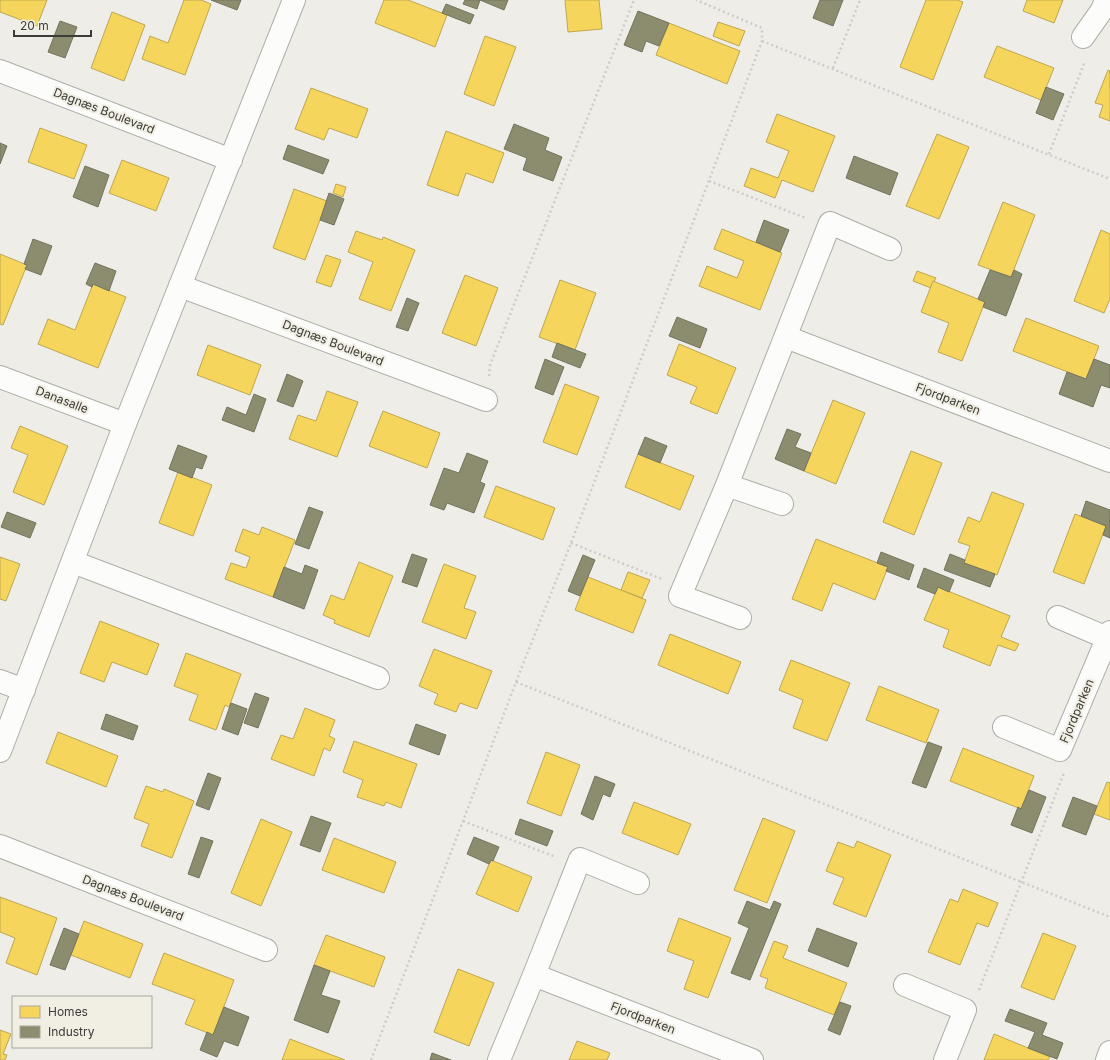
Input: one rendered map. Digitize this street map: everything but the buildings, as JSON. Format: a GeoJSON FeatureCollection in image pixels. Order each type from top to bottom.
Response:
{"type":"FeatureCollection","features":[{"type":"Feature","properties":{"kind":"street"},"geometry":{"type":"LineString","coordinates":[[0,751],[125,424],[294,0]]}},
{"type":"Feature","properties":{"kind":"street"},"geometry":{"type":"LineString","coordinates":[[1083,37],[1102,10],[1106,0]]}},
{"type":"Feature","properties":{"kind":"street","name":"Dagnæs Boulevard"},"geometry":{"type":"LineString","coordinates":[[0,71],[231,160]]}},
{"type":"Feature","properties":{"kind":"street"},"geometry":{"type":"LineString","coordinates":[[740,618],[680,596],[727,485],[830,223],[890,249]]}},
{"type":"Feature","properties":{"kind":"street","name":"Dagnæs Boulevard"},"geometry":{"type":"LineString","coordinates":[[180,286],[486,400]]}},
{"type":"Feature","properties":{"kind":"street","name":"Fjordparken"},"geometry":{"type":"LineString","coordinates":[[786,337],[1110,461]]}},
{"type":"Feature","properties":{"kind":"street","name":"Danasalle"},"geometry":{"type":"LineString","coordinates":[[0,377],[125,424]]}},
{"type":"Feature","properties":{"kind":"street"},"geometry":{"type":"LineString","coordinates":[[727,485],[782,504]]}},
{"type":"Feature","properties":{"kind":"street"},"geometry":{"type":"LineString","coordinates":[[73,562],[378,678]]}},
{"type":"Feature","properties":{"kind":"street","name":"Fjordparken"},"geometry":{"type":"LineString","coordinates":[[1004,727],[1060,750],[1109,635],[1058,617]]}},
{"type":"Feature","properties":{"kind":"street"},"geometry":{"type":"LineString","coordinates":[[0,680],[24,690]]}},
{"type":"Feature","properties":{"kind":"street","name":"Dagnæs Boulevard"},"geometry":{"type":"LineString","coordinates":[[0,846],[266,950]]}},
{"type":"Feature","properties":{"kind":"street"},"geometry":{"type":"LineString","coordinates":[[499,1060],[580,859],[638,883]]}},
{"type":"Feature","properties":{"kind":"street","name":"Fjordparken"},"geometry":{"type":"LineString","coordinates":[[534,975],[752,1060]]}},
{"type":"Feature","properties":{"kind":"street"},"geometry":{"type":"LineString","coordinates":[[905,985],[965,1010],[945,1060]]}},
{"type":"Feature","properties":{"kind":"street"},"geometry":{"type":"LineString","coordinates":[[1107,1060],[1110,1052]]}},
{"type":"Feature","properties":{"kind":"path"},"geometry":{"type":"LineString","coordinates":[[486,400],[490,365],[634,0]]}},
{"type":"Feature","properties":{"kind":"path"},"geometry":{"type":"LineString","coordinates":[[371,1060],[571,543],[762,41],[762,28],[696,0]]}},
{"type":"Feature","properties":{"kind":"path"},"geometry":{"type":"LineString","coordinates":[[833,68],[860,0]]}},
{"type":"Feature","properties":{"kind":"path"},"geometry":{"type":"LineString","coordinates":[[1049,154],[1085,64],[1083,37]]}},
{"type":"Feature","properties":{"kind":"path"},"geometry":{"type":"LineString","coordinates":[[762,41],[1110,179]]}},
{"type":"Feature","properties":{"kind":"path"},"geometry":{"type":"LineString","coordinates":[[709,181],[817,222],[830,223]]}},
{"type":"Feature","properties":{"kind":"path"},"geometry":{"type":"LineString","coordinates":[[571,543],[671,582],[680,596]]}},
{"type":"Feature","properties":{"kind":"path"},"geometry":{"type":"LineString","coordinates":[[516,682],[1110,916]]}},
{"type":"Feature","properties":{"kind":"path"},"geometry":{"type":"LineString","coordinates":[[965,1010],[978,995],[1066,767],[1060,750]]}},
{"type":"Feature","properties":{"kind":"path"},"geometry":{"type":"LineString","coordinates":[[463,821],[563,859],[580,859]]}}]}
